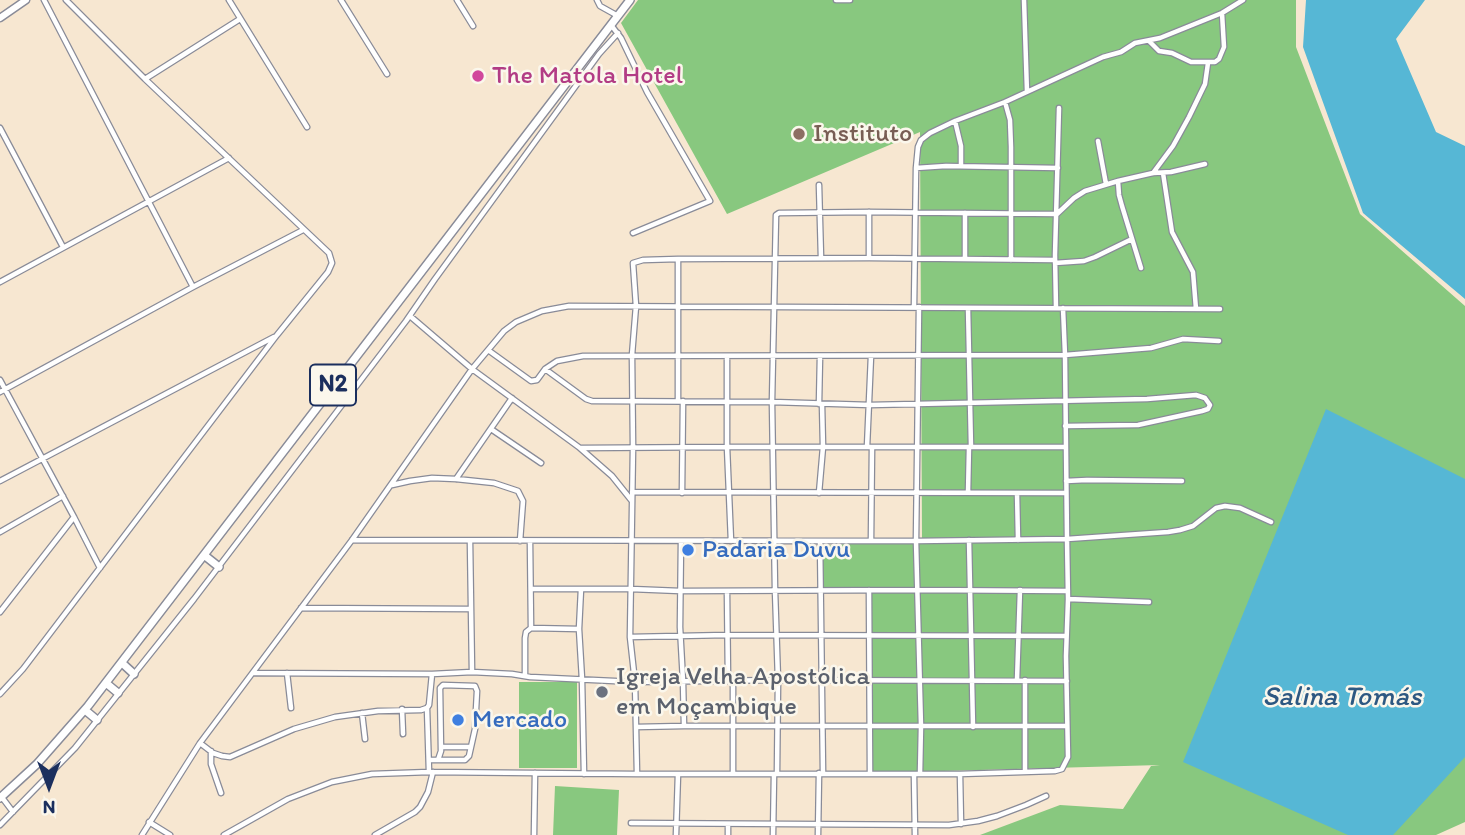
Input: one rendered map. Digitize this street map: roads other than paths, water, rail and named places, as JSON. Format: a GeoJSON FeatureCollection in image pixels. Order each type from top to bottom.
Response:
{"type":"FeatureCollection","features":[{"type":"Feature","properties":{"kind":"main road"},"geometry":{"type":"LineString","coordinates":[[0,18],[26,0]]}},
{"type":"Feature","properties":{"kind":"main road","name":"N2"},"geometry":{"type":"LineString","coordinates":[[1,797],[37,764],[85,710],[630,0]]}},
{"type":"Feature","properties":{"kind":"main road"},"geometry":{"type":"LineString","coordinates":[[204,555],[219,567]]}},
{"type":"Feature","properties":{"kind":"main road"},"geometry":{"type":"LineString","coordinates":[[122,663],[134,674]]}},
{"type":"Feature","properties":{"kind":"main road"},"geometry":{"type":"LineString","coordinates":[[106,683],[118,693]]}},
{"type":"Feature","properties":{"kind":"main road"},"geometry":{"type":"LineString","coordinates":[[85,710],[97,720]]}},
{"type":"Feature","properties":{"kind":"street"},"geometry":{"type":"LineString","coordinates":[[44,0],[193,287]]}},
{"type":"Feature","properties":{"kind":"street"},"geometry":{"type":"LineString","coordinates":[[0,694],[23,669],[331,268],[329,253],[145,79],[66,0]]}},
{"type":"Feature","properties":{"kind":"street"},"geometry":{"type":"LineString","coordinates":[[229,0],[307,127]]}},
{"type":"Feature","properties":{"kind":"street"},"geometry":{"type":"LineString","coordinates":[[341,0],[387,74]]}},
{"type":"Feature","properties":{"kind":"street"},"geometry":{"type":"LineString","coordinates":[[457,0],[473,26]]}},
{"type":"Feature","properties":{"kind":"street"},"geometry":{"type":"LineString","coordinates":[[597,0],[600,6],[618,16]]}},
{"type":"Feature","properties":{"kind":"street"},"geometry":{"type":"LineString","coordinates":[[836,0],[850,0]]}},
{"type":"Feature","properties":{"kind":"street"},"geometry":{"type":"LineString","coordinates":[[1024,0],[1027,92]]}},
{"type":"Feature","properties":{"kind":"street"},"geometry":{"type":"LineString","coordinates":[[915,835],[921,726],[916,541],[919,356],[915,259],[918,147],[921,140],[930,133],[955,121],[1005,102],[1103,57],[1121,52],[1135,43],[1160,38],[1222,13],[1243,0]]}},
{"type":"Feature","properties":{"kind":"street"},"geometry":{"type":"LineString","coordinates":[[1148,40],[1159,51],[1191,62],[1218,61],[1224,40],[1222,13]]}},
{"type":"Feature","properties":{"kind":"street"},"geometry":{"type":"LineString","coordinates":[[145,79],[240,19]]}},
{"type":"Feature","properties":{"kind":"street"},"geometry":{"type":"LineString","coordinates":[[611,26],[618,33],[647,92],[710,201],[633,233]]}},
{"type":"Feature","properties":{"kind":"street"},"geometry":{"type":"LineString","coordinates":[[0,825],[75,748],[219,567],[410,316],[591,65],[618,33]]}},
{"type":"Feature","properties":{"kind":"street"},"geometry":{"type":"LineString","coordinates":[[1153,173],[1173,146],[1189,117],[1205,84],[1208,63]]}},
{"type":"Feature","properties":{"kind":"street"},"geometry":{"type":"LineString","coordinates":[[1005,102],[1010,120],[1011,260]]}},
{"type":"Feature","properties":{"kind":"street"},"geometry":{"type":"LineString","coordinates":[[1056,308],[1059,108]]}},
{"type":"Feature","properties":{"kind":"street"},"geometry":{"type":"LineString","coordinates":[[955,121],[961,146],[961,166]]}},
{"type":"Feature","properties":{"kind":"street"},"geometry":{"type":"LineString","coordinates":[[0,128],[63,247]]}},
{"type":"Feature","properties":{"kind":"street"},"geometry":{"type":"LineString","coordinates":[[1098,141],[1107,184]]}},
{"type":"Feature","properties":{"kind":"street"},"geometry":{"type":"LineString","coordinates":[[0,282],[229,158]]}},
{"type":"Feature","properties":{"kind":"street"},"geometry":{"type":"LineString","coordinates":[[773,835],[778,726],[772,402],[776,215],[869,212],[1056,214],[1079,194],[1107,184],[1205,164]]}},
{"type":"Feature","properties":{"kind":"street"},"geometry":{"type":"LineString","coordinates":[[916,168],[1058,168]]}},
{"type":"Feature","properties":{"kind":"street"},"geometry":{"type":"LineString","coordinates":[[1163,173],[1172,232],[1193,272],[1196,309]]}},
{"type":"Feature","properties":{"kind":"street"},"geometry":{"type":"LineString","coordinates":[[1118,181],[1119,195],[1141,268]]}},
{"type":"Feature","properties":{"kind":"street"},"geometry":{"type":"LineString","coordinates":[[819,185],[821,258]]}},
{"type":"Feature","properties":{"kind":"street"},"geometry":{"type":"LineString","coordinates":[[869,212],[869,258]]}},
{"type":"Feature","properties":{"kind":"street"},"geometry":{"type":"LineString","coordinates":[[965,213],[965,259]]}},
{"type":"Feature","properties":{"kind":"street"},"geometry":{"type":"LineString","coordinates":[[2,390],[303,230]]}},
{"type":"Feature","properties":{"kind":"street"},"geometry":{"type":"LineString","coordinates":[[636,774],[635,682],[630,637],[632,355],[636,306],[633,264],[643,260],[821,258],[1084,261],[1132,239]]}},
{"type":"Feature","properties":{"kind":"street"},"geometry":{"type":"LineString","coordinates":[[678,259],[682,493]]}},
{"type":"Feature","properties":{"kind":"street"},"geometry":{"type":"LineString","coordinates":[[142,835],[200,743],[352,540],[472,369],[504,331],[516,322],[542,311],[569,306],[1220,309]]}},
{"type":"Feature","properties":{"kind":"street"},"geometry":{"type":"LineString","coordinates":[[968,308],[968,494]]}},
{"type":"Feature","properties":{"kind":"street"},"geometry":{"type":"LineString","coordinates":[[224,835],[288,799],[332,782],[372,774],[960,774],[1062,769],[1068,757],[1063,308]]}},
{"type":"Feature","properties":{"kind":"street"},"geometry":{"type":"LineString","coordinates":[[410,316],[472,369],[580,449],[612,476],[632,501]]}},
{"type":"Feature","properties":{"kind":"street"},"geometry":{"type":"LineString","coordinates":[[0,481],[277,335]]}},
{"type":"Feature","properties":{"kind":"street"},"geometry":{"type":"LineString","coordinates":[[488,350],[531,381],[537,380],[551,364],[562,359],[583,356],[1065,355],[1151,348],[1183,339],[1219,341]]}},
{"type":"Feature","properties":{"kind":"street"},"geometry":{"type":"LineString","coordinates":[[727,356],[730,541]]}},
{"type":"Feature","properties":{"kind":"street"},"geometry":{"type":"LineString","coordinates":[[819,493],[823,447],[820,356]]}},
{"type":"Feature","properties":{"kind":"street"},"geometry":{"type":"LineString","coordinates":[[871,356],[871,541]]}},
{"type":"Feature","properties":{"kind":"street"},"geometry":{"type":"LineString","coordinates":[[545,369],[588,400],[870,405],[1147,399],[1196,395],[1205,398],[1210,405],[1202,411],[1138,425],[1065,426]]}},
{"type":"Feature","properties":{"kind":"street"},"geometry":{"type":"LineString","coordinates":[[0,380],[2,390],[75,517],[100,568]]}},
{"type":"Feature","properties":{"kind":"street"},"geometry":{"type":"LineString","coordinates":[[456,479],[512,398]]}},
{"type":"Feature","properties":{"kind":"street"},"geometry":{"type":"LineString","coordinates":[[491,429],[541,463]]}},
{"type":"Feature","properties":{"kind":"street"},"geometry":{"type":"LineString","coordinates":[[580,449],[1065,447]]}},
{"type":"Feature","properties":{"kind":"street"},"geometry":{"type":"LineString","coordinates":[[391,485],[432,478],[456,479],[494,483],[519,491],[523,501],[520,541]]}},
{"type":"Feature","properties":{"kind":"street"},"geometry":{"type":"LineString","coordinates":[[1066,481],[1182,481]]}},
{"type":"Feature","properties":{"kind":"street"},"geometry":{"type":"LineString","coordinates":[[632,492],[1066,494]]}},
{"type":"Feature","properties":{"kind":"street"},"geometry":{"type":"LineString","coordinates":[[1017,494],[1018,540]]}},
{"type":"Feature","properties":{"kind":"street"},"geometry":{"type":"LineString","coordinates":[[0,531],[63,496]]}},
{"type":"Feature","properties":{"kind":"street"},"geometry":{"type":"LineString","coordinates":[[352,540],[1067,539],[1180,530],[1193,526],[1220,506],[1240,508],[1271,522]]}},
{"type":"Feature","properties":{"kind":"street"},"geometry":{"type":"LineString","coordinates":[[0,612],[75,517]]}},
{"type":"Feature","properties":{"kind":"street"},"geometry":{"type":"LineString","coordinates":[[969,540],[973,727]]}},
{"type":"Feature","properties":{"kind":"street"},"geometry":{"type":"LineString","coordinates":[[470,541],[472,672]]}},
{"type":"Feature","properties":{"kind":"street"},"geometry":{"type":"LineString","coordinates":[[530,541],[531,628]]}},
{"type":"Feature","properties":{"kind":"street"},"geometry":{"type":"LineString","coordinates":[[681,541],[680,635],[684,726]]}},
{"type":"Feature","properties":{"kind":"street"},"geometry":{"type":"LineString","coordinates":[[818,835],[823,726],[820,541]]}},
{"type":"Feature","properties":{"kind":"street"},"geometry":{"type":"LineString","coordinates":[[531,589],[1068,591]]}},
{"type":"Feature","properties":{"kind":"street"},"geometry":{"type":"LineString","coordinates":[[581,589],[579,629],[584,774]]}},
{"type":"Feature","properties":{"kind":"street"},"geometry":{"type":"LineString","coordinates":[[869,590],[870,774]]}},
{"type":"Feature","properties":{"kind":"street"},"geometry":{"type":"LineString","coordinates":[[1017,680],[1020,590]]}},
{"type":"Feature","properties":{"kind":"street"},"geometry":{"type":"LineString","coordinates":[[727,591],[733,774]]}},
{"type":"Feature","properties":{"kind":"street"},"geometry":{"type":"LineString","coordinates":[[1068,599],[1149,602]]}},
{"type":"Feature","properties":{"kind":"street"},"geometry":{"type":"LineString","coordinates":[[301,608],[470,609]]}},
{"type":"Feature","properties":{"kind":"street"},"geometry":{"type":"LineString","coordinates":[[525,676],[526,632],[531,628],[579,629]]}},
{"type":"Feature","properties":{"kind":"street"},"geometry":{"type":"LineString","coordinates":[[630,637],[1066,636]]}},
{"type":"Feature","properties":{"kind":"street"},"geometry":{"type":"LineString","coordinates":[[253,673],[472,672],[635,682],[1067,681]]}},
{"type":"Feature","properties":{"kind":"street"},"geometry":{"type":"LineString","coordinates":[[287,673],[291,708]]}},
{"type":"Feature","properties":{"kind":"street"},"geometry":{"type":"LineString","coordinates":[[375,835],[415,812],[421,807],[428,792],[431,772],[427,708],[432,674]]}},
{"type":"Feature","properties":{"kind":"street"},"geometry":{"type":"LineString","coordinates":[[1025,680],[1025,772]]}},
{"type":"Feature","properties":{"kind":"street"},"geometry":{"type":"LineString","coordinates":[[429,760],[438,760],[466,759],[469,756],[475,729],[475,686],[443,685],[440,688],[438,760]]}},
{"type":"Feature","properties":{"kind":"street"},"geometry":{"type":"LineString","coordinates":[[200,743],[211,751],[230,757],[294,729],[335,717],[362,712],[427,708]]}},
{"type":"Feature","properties":{"kind":"street"},"geometry":{"type":"LineString","coordinates":[[402,709],[403,734]]}},
{"type":"Feature","properties":{"kind":"street"},"geometry":{"type":"LineString","coordinates":[[362,712],[365,740]]}},
{"type":"Feature","properties":{"kind":"street"},"geometry":{"type":"LineString","coordinates":[[636,727],[1067,726]]}},
{"type":"Feature","properties":{"kind":"street"},"geometry":{"type":"LineString","coordinates":[[440,747],[471,747]]}},
{"type":"Feature","properties":{"kind":"street"},"geometry":{"type":"LineString","coordinates":[[211,751],[211,764],[221,793]]}},
{"type":"Feature","properties":{"kind":"street"},"geometry":{"type":"LineString","coordinates":[[534,835],[535,773]]}},
{"type":"Feature","properties":{"kind":"street"},"geometry":{"type":"LineString","coordinates":[[676,835],[678,774]]}},
{"type":"Feature","properties":{"kind":"street"},"geometry":{"type":"LineString","coordinates":[[960,774],[961,824]]}},
{"type":"Feature","properties":{"kind":"street"},"geometry":{"type":"LineString","coordinates":[[632,823],[914,826],[961,824],[997,816],[1046,796]]}},
{"type":"Feature","properties":{"kind":"street"},"geometry":{"type":"LineString","coordinates":[[1,797],[13,812]]}},
{"type":"Feature","properties":{"kind":"street"},"geometry":{"type":"LineString","coordinates":[[149,822],[170,835]]}},
{"type":"Feature","properties":{"kind":"street"},"geometry":{"type":"LineString","coordinates":[[728,824],[728,835]]}},
{"type":"Feature","properties":{"kind":"water"},"geometry":{"type":"Polygon","coordinates":[[[1306,0],[1425,0],[1396,39],[1436,132],[1465,146],[1465,299],[1363,213],[1303,47],[1306,0]]]}},
{"type":"Feature","properties":{"kind":"water","name":"Salina Tomás"},"geometry":{"type":"Polygon","coordinates":[[[1326,409],[1465,479],[1465,757],[1393,835],[1348,835],[1183,762],[1326,409]]]}},
{"type":"Feature","properties":{"kind":"place","name":"The Matola Hotel"},"geometry":{"type":"Point","coordinates":[478,76]}},
{"type":"Feature","properties":{"kind":"place","name":"Instituto"},"geometry":{"type":"Point","coordinates":[799,134]}},
{"type":"Feature","properties":{"kind":"place","name":"Padaria Duvu"},"geometry":{"type":"Point","coordinates":[688,550]}},
{"type":"Feature","properties":{"kind":"place","name":"Igreja Velha Apostólica em Moçambique"},"geometry":{"type":"Point","coordinates":[602,692]}},
{"type":"Feature","properties":{"kind":"place","name":"Mercado"},"geometry":{"type":"Point","coordinates":[458,720]}}]}
